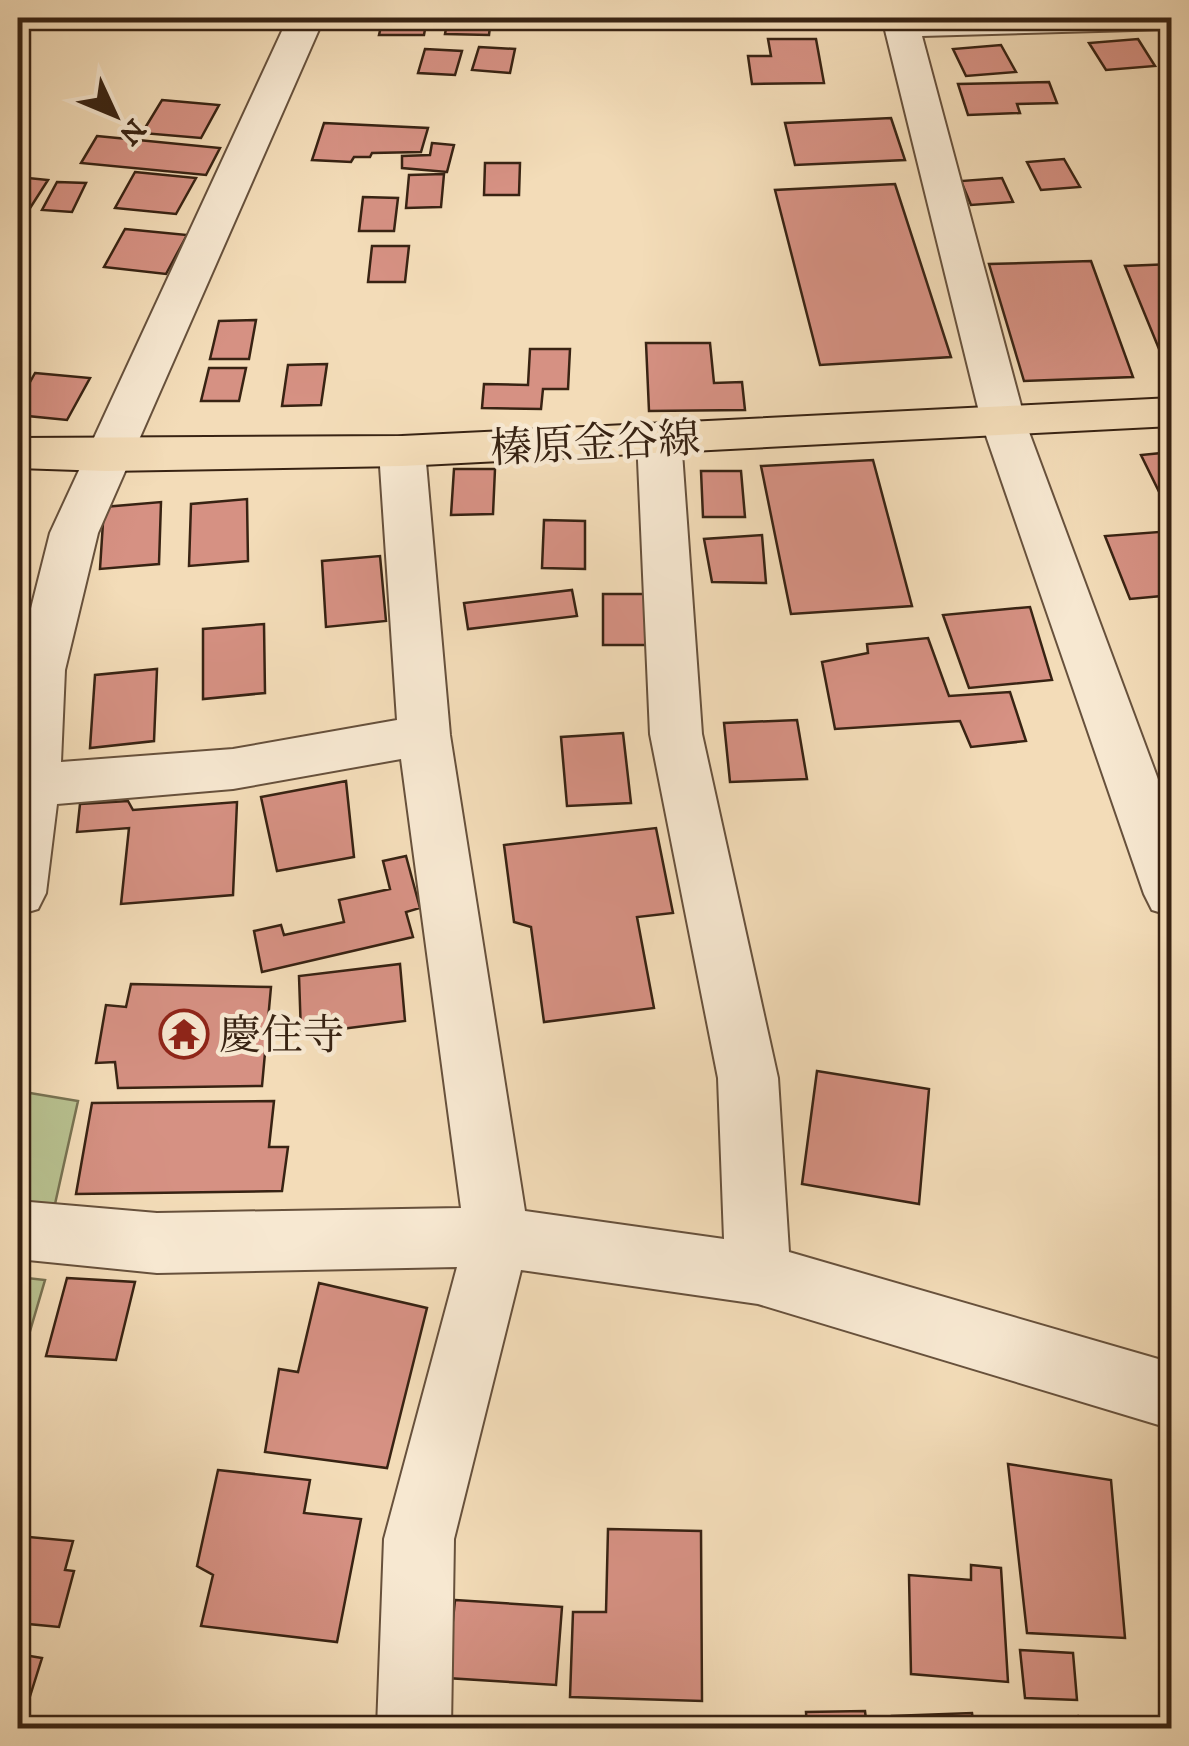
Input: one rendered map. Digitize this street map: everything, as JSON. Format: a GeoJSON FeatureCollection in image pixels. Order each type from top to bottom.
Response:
{"type":"FeatureCollection","features":[{"type":"Feature","properties":{"kind":"main road","name":"榛原金谷線"},"geometry":{"type":"LineString","coordinates":[[18,452],[106,456],[402,452],[1004,424],[1172,412]]}},
{"type":"Feature","properties":{"kind":"street"},"geometry":{"type":"LineString","coordinates":[[18,893],[33,785],[40,670],[74,533],[306,18]]}},
{"type":"Feature","properties":{"kind":"street"},"geometry":{"type":"LineString","coordinates":[[1163,18],[1172,39]]}},
{"type":"Feature","properties":{"kind":"street"},"geometry":{"type":"LineString","coordinates":[[1172,18],[901,22],[1004,424],[1172,894]]}},
{"type":"Feature","properties":{"kind":"street"},"geometry":{"type":"LineString","coordinates":[[658,438],[676,734],[748,1078],[758,1274]]}},
{"type":"Feature","properties":{"kind":"street"},"geometry":{"type":"LineString","coordinates":[[402,452],[424,734],[497,1237],[419,1539],[414,1728]]}},
{"type":"Feature","properties":{"kind":"street"},"geometry":{"type":"LineString","coordinates":[[33,785],[233,769],[424,734]]}},
{"type":"Feature","properties":{"kind":"street"},"geometry":{"type":"LineString","coordinates":[[18,1230],[157,1243],[497,1237],[758,1274],[1172,1396]]}},
{"type":"Feature","properties":{"kind":"green space"},"geometry":{"type":"Polygon","coordinates":[[[18,1091],[78,1101],[55,1204],[18,1204],[18,1091]]]}},
{"type":"Feature","properties":{"kind":"green space"},"geometry":{"type":"Polygon","coordinates":[[[18,1277],[45,1280],[18,1372],[18,1277]]]}},
{"type":"Feature","properties":{"kind":"building"},"geometry":{"type":"Polygon","coordinates":[[[277,18],[272,26],[217,21],[277,18]]]}},
{"type":"Feature","properties":{"kind":"building"},"geometry":{"type":"Polygon","coordinates":[[[383,18],[427,18],[424,35],[379,35],[383,18]]]}},
{"type":"Feature","properties":{"kind":"building"},"geometry":{"type":"Polygon","coordinates":[[[448,18],[491,18],[489,35],[445,34],[448,18]]]}},
{"type":"Feature","properties":{"kind":"building"},"geometry":{"type":"Polygon","coordinates":[[[714,18],[780,18],[779,23],[714,18]]]}},
{"type":"Feature","properties":{"kind":"building"},"geometry":{"type":"Polygon","coordinates":[[[768,39],[816,39],[824,83],[752,84],[748,56],[771,56],[768,39]]]}},
{"type":"Feature","properties":{"kind":"building"},"geometry":{"type":"Polygon","coordinates":[[[1138,39],[1155,66],[1106,70],[1089,43],[1138,39]]]}},
{"type":"Feature","properties":{"kind":"building"},"geometry":{"type":"Polygon","coordinates":[[[1001,45],[1016,72],[966,76],[953,49],[1001,45]]]}},
{"type":"Feature","properties":{"kind":"building"},"geometry":{"type":"Polygon","coordinates":[[[479,47],[515,49],[510,73],[472,70],[479,47]]]}},
{"type":"Feature","properties":{"kind":"building"},"geometry":{"type":"Polygon","coordinates":[[[425,49],[462,51],[455,75],[418,73],[425,49]]]}},
{"type":"Feature","properties":{"kind":"building"},"geometry":{"type":"Polygon","coordinates":[[[1049,82],[1057,103],[1017,104],[1020,113],[968,115],[958,84],[1049,82]]]}},
{"type":"Feature","properties":{"kind":"building"},"geometry":{"type":"Polygon","coordinates":[[[162,100],[219,105],[201,138],[142,133],[162,100]]]}},
{"type":"Feature","properties":{"kind":"building"},"geometry":{"type":"Polygon","coordinates":[[[891,118],[905,160],[795,165],[785,123],[891,118]]]}},
{"type":"Feature","properties":{"kind":"building"},"geometry":{"type":"Polygon","coordinates":[[[324,123],[428,128],[421,152],[372,153],[370,157],[354,157],[351,162],[312,160],[324,123]]]}},
{"type":"Feature","properties":{"kind":"building"},"geometry":{"type":"Polygon","coordinates":[[[97,136],[220,148],[206,175],[81,163],[97,136]]]}},
{"type":"Feature","properties":{"kind":"building"},"geometry":{"type":"Polygon","coordinates":[[[432,143],[454,145],[447,172],[402,168],[402,156],[430,155],[432,143]]]}},
{"type":"Feature","properties":{"kind":"building"},"geometry":{"type":"Polygon","coordinates":[[[1064,159],[1080,187],[1041,190],[1027,162],[1064,159]]]}},
{"type":"Feature","properties":{"kind":"building"},"geometry":{"type":"Polygon","coordinates":[[[485,163],[520,163],[519,195],[484,195],[485,163]]]}},
{"type":"Feature","properties":{"kind":"building"},"geometry":{"type":"Polygon","coordinates":[[[135,172],[196,178],[176,214],[115,208],[135,172]]]}},
{"type":"Feature","properties":{"kind":"building"},"geometry":{"type":"Polygon","coordinates":[[[444,174],[441,207],[406,208],[409,175],[444,174]]]}},
{"type":"Feature","properties":{"kind":"building"},"geometry":{"type":"Polygon","coordinates":[[[18,177],[48,180],[25,216],[18,216],[18,177]]]}},
{"type":"Feature","properties":{"kind":"building"},"geometry":{"type":"Polygon","coordinates":[[[1002,178],[1013,202],[971,205],[961,181],[1002,178]]]}},
{"type":"Feature","properties":{"kind":"building"},"geometry":{"type":"Polygon","coordinates":[[[57,182],[86,183],[72,212],[42,210],[57,182]]]}},
{"type":"Feature","properties":{"kind":"building"},"geometry":{"type":"Polygon","coordinates":[[[895,184],[951,357],[820,365],[775,190],[895,184]]]}},
{"type":"Feature","properties":{"kind":"building"},"geometry":{"type":"Polygon","coordinates":[[[363,197],[398,198],[394,231],[359,231],[363,197]]]}},
{"type":"Feature","properties":{"kind":"building"},"geometry":{"type":"Polygon","coordinates":[[[125,229],[187,235],[166,274],[104,267],[125,229]]]}},
{"type":"Feature","properties":{"kind":"building"},"geometry":{"type":"Polygon","coordinates":[[[372,246],[409,246],[405,282],[368,282],[372,246]]]}},
{"type":"Feature","properties":{"kind":"building"},"geometry":{"type":"Polygon","coordinates":[[[1091,261],[1133,377],[1024,381],[989,264],[1091,261]]]}},
{"type":"Feature","properties":{"kind":"building"},"geometry":{"type":"Polygon","coordinates":[[[1172,264],[1172,366],[1166,366],[1125,266],[1172,264]]]}},
{"type":"Feature","properties":{"kind":"building"},"geometry":{"type":"Polygon","coordinates":[[[256,320],[249,359],[210,359],[219,321],[256,320]]]}},
{"type":"Feature","properties":{"kind":"building"},"geometry":{"type":"Polygon","coordinates":[[[646,343],[710,343],[714,383],[742,382],[745,410],[649,411],[646,343]]]}},
{"type":"Feature","properties":{"kind":"building"},"geometry":{"type":"Polygon","coordinates":[[[530,349],[570,349],[568,389],[543,389],[541,409],[482,408],[484,384],[528,385],[530,349]]]}},
{"type":"Feature","properties":{"kind":"building"},"geometry":{"type":"Polygon","coordinates":[[[327,364],[321,405],[282,406],[288,365],[327,364]]]}},
{"type":"Feature","properties":{"kind":"building"},"geometry":{"type":"Polygon","coordinates":[[[209,368],[246,368],[239,401],[201,401],[209,368]]]}},
{"type":"Feature","properties":{"kind":"building"},"geometry":{"type":"Polygon","coordinates":[[[35,373],[90,378],[67,420],[18,415],[18,404],[35,373]]]}},
{"type":"Feature","properties":{"kind":"building"},"geometry":{"type":"Polygon","coordinates":[[[1172,452],[1172,509],[1168,510],[1141,455],[1172,452]]]}},
{"type":"Feature","properties":{"kind":"building"},"geometry":{"type":"Polygon","coordinates":[[[873,460],[912,606],[791,614],[761,466],[873,460]]]}},
{"type":"Feature","properties":{"kind":"building"},"geometry":{"type":"Polygon","coordinates":[[[454,469],[495,469],[493,514],[451,515],[454,469]]]}},
{"type":"Feature","properties":{"kind":"building"},"geometry":{"type":"Polygon","coordinates":[[[701,471],[741,471],[745,517],[703,517],[701,471]]]}},
{"type":"Feature","properties":{"kind":"building"},"geometry":{"type":"Polygon","coordinates":[[[247,499],[248,561],[189,566],[191,504],[247,499]]]}},
{"type":"Feature","properties":{"kind":"building"},"geometry":{"type":"Polygon","coordinates":[[[161,502],[159,564],[100,569],[104,507],[161,502]]]}},
{"type":"Feature","properties":{"kind":"building"},"geometry":{"type":"Polygon","coordinates":[[[544,520],[585,521],[585,569],[542,568],[544,520]]]}},
{"type":"Feature","properties":{"kind":"building"},"geometry":{"type":"Polygon","coordinates":[[[1172,531],[1172,595],[1130,599],[1105,536],[1172,531]]]}},
{"type":"Feature","properties":{"kind":"building"},"geometry":{"type":"Polygon","coordinates":[[[762,535],[766,583],[712,582],[704,539],[762,535]]]}},
{"type":"Feature","properties":{"kind":"building"},"geometry":{"type":"Polygon","coordinates":[[[380,556],[386,621],[326,627],[322,561],[380,556]]]}},
{"type":"Feature","properties":{"kind":"building"},"geometry":{"type":"Polygon","coordinates":[[[572,590],[577,616],[468,629],[464,603],[572,590]]]}},
{"type":"Feature","properties":{"kind":"building"},"geometry":{"type":"Polygon","coordinates":[[[603,594],[647,594],[648,645],[603,645],[603,594]]]}},
{"type":"Feature","properties":{"kind":"building"},"geometry":{"type":"Polygon","coordinates":[[[1030,607],[1052,680],[969,688],[943,615],[1030,607]]]}},
{"type":"Feature","properties":{"kind":"building"},"geometry":{"type":"Polygon","coordinates":[[[264,624],[265,693],[203,699],[203,629],[264,624]]]}},
{"type":"Feature","properties":{"kind":"building"},"geometry":{"type":"Polygon","coordinates":[[[928,638],[949,696],[1010,692],[1026,741],[971,747],[960,721],[835,729],[822,662],[868,653],[867,644],[928,638]]]}},
{"type":"Feature","properties":{"kind":"building"},"geometry":{"type":"Polygon","coordinates":[[[157,669],[154,741],[90,748],[95,675],[157,669]]]}},
{"type":"Feature","properties":{"kind":"building"},"geometry":{"type":"Polygon","coordinates":[[[797,720],[807,779],[730,782],[724,723],[797,720]]]}},
{"type":"Feature","properties":{"kind":"building"},"geometry":{"type":"Polygon","coordinates":[[[623,733],[631,803],[567,806],[561,737],[623,733]]]}},
{"type":"Feature","properties":{"kind":"building"},"geometry":{"type":"Polygon","coordinates":[[[346,781],[354,857],[277,871],[261,797],[346,781]]]}},
{"type":"Feature","properties":{"kind":"building"},"geometry":{"type":"Polygon","coordinates":[[[128,801],[133,810],[237,802],[233,895],[121,904],[129,828],[77,832],[80,804],[128,801]]]}},
{"type":"Feature","properties":{"kind":"building"},"geometry":{"type":"Polygon","coordinates":[[[656,828],[673,913],[637,917],[654,1008],[544,1022],[531,927],[514,922],[504,845],[656,828]]]}},
{"type":"Feature","properties":{"kind":"building"},"geometry":{"type":"Polygon","coordinates":[[[406,856],[420,908],[406,912],[413,937],[262,972],[254,931],[281,925],[284,935],[344,922],[339,900],[390,889],[383,861],[406,856]]]}},
{"type":"Feature","properties":{"kind":"building"},"geometry":{"type":"Polygon","coordinates":[[[400,964],[405,1021],[301,1034],[299,976],[400,964]]]}},
{"type":"Feature","properties":{"kind":"building","name":"慶住寺"},"geometry":{"type":"Polygon","coordinates":[[[131,984],[271,987],[262,1086],[118,1088],[115,1062],[96,1063],[106,1005],[126,1007],[131,984]]]}},
{"type":"Feature","properties":{"kind":"building"},"geometry":{"type":"Polygon","coordinates":[[[817,1071],[929,1089],[919,1204],[802,1184],[817,1071]]]}},
{"type":"Feature","properties":{"kind":"building"},"geometry":{"type":"Polygon","coordinates":[[[274,1101],[269,1147],[288,1147],[282,1191],[76,1194],[92,1103],[274,1101]]]}},
{"type":"Feature","properties":{"kind":"building"},"geometry":{"type":"Polygon","coordinates":[[[67,1278],[135,1282],[116,1360],[46,1356],[67,1278]]]}},
{"type":"Feature","properties":{"kind":"building"},"geometry":{"type":"Polygon","coordinates":[[[319,1283],[427,1308],[387,1468],[265,1452],[279,1369],[298,1372],[319,1283]]]}},
{"type":"Feature","properties":{"kind":"building"},"geometry":{"type":"Polygon","coordinates":[[[1008,1464],[1111,1480],[1125,1638],[1027,1633],[1008,1464]]]}},
{"type":"Feature","properties":{"kind":"building"},"geometry":{"type":"Polygon","coordinates":[[[218,1470],[310,1480],[304,1513],[361,1519],[337,1642],[201,1626],[213,1575],[197,1566],[218,1470]]]}},
{"type":"Feature","properties":{"kind":"building"},"geometry":{"type":"Polygon","coordinates":[[[608,1529],[701,1531],[702,1701],[570,1697],[573,1612],[606,1612],[608,1529]]]}},
{"type":"Feature","properties":{"kind":"building"},"geometry":{"type":"Polygon","coordinates":[[[18,1536],[73,1541],[65,1570],[74,1571],[59,1627],[18,1623],[18,1536]]]}},
{"type":"Feature","properties":{"kind":"building"},"geometry":{"type":"Polygon","coordinates":[[[971,1565],[1001,1568],[1008,1682],[911,1674],[909,1575],[971,1580],[971,1565]]]}},
{"type":"Feature","properties":{"kind":"building"},"geometry":{"type":"Polygon","coordinates":[[[455,1600],[562,1607],[556,1685],[447,1678],[455,1600]]]}},
{"type":"Feature","properties":{"kind":"building"},"geometry":{"type":"Polygon","coordinates":[[[1020,1650],[1073,1653],[1077,1700],[1025,1698],[1020,1650]]]}},
{"type":"Feature","properties":{"kind":"building"},"geometry":{"type":"Polygon","coordinates":[[[18,1654],[42,1658],[20,1728],[18,1728],[18,1654]]]}},
{"type":"Feature","properties":{"kind":"building"},"geometry":{"type":"Polygon","coordinates":[[[865,1711],[867,1728],[807,1728],[806,1712],[865,1711]]]}},
{"type":"Feature","properties":{"kind":"building"},"geometry":{"type":"Polygon","coordinates":[[[972,1713],[974,1728],[893,1728],[892,1716],[972,1713]]]}},
{"type":"Feature","properties":{"kind":"building"},"geometry":{"type":"Polygon","coordinates":[[[1078,1716],[1081,1728],[1024,1728],[1023,1721],[1078,1716]]]}},
{"type":"Feature","properties":{"kind":"place","name":"慶住寺"},"geometry":{"type":"Point","coordinates":[184,1034]}}]}
